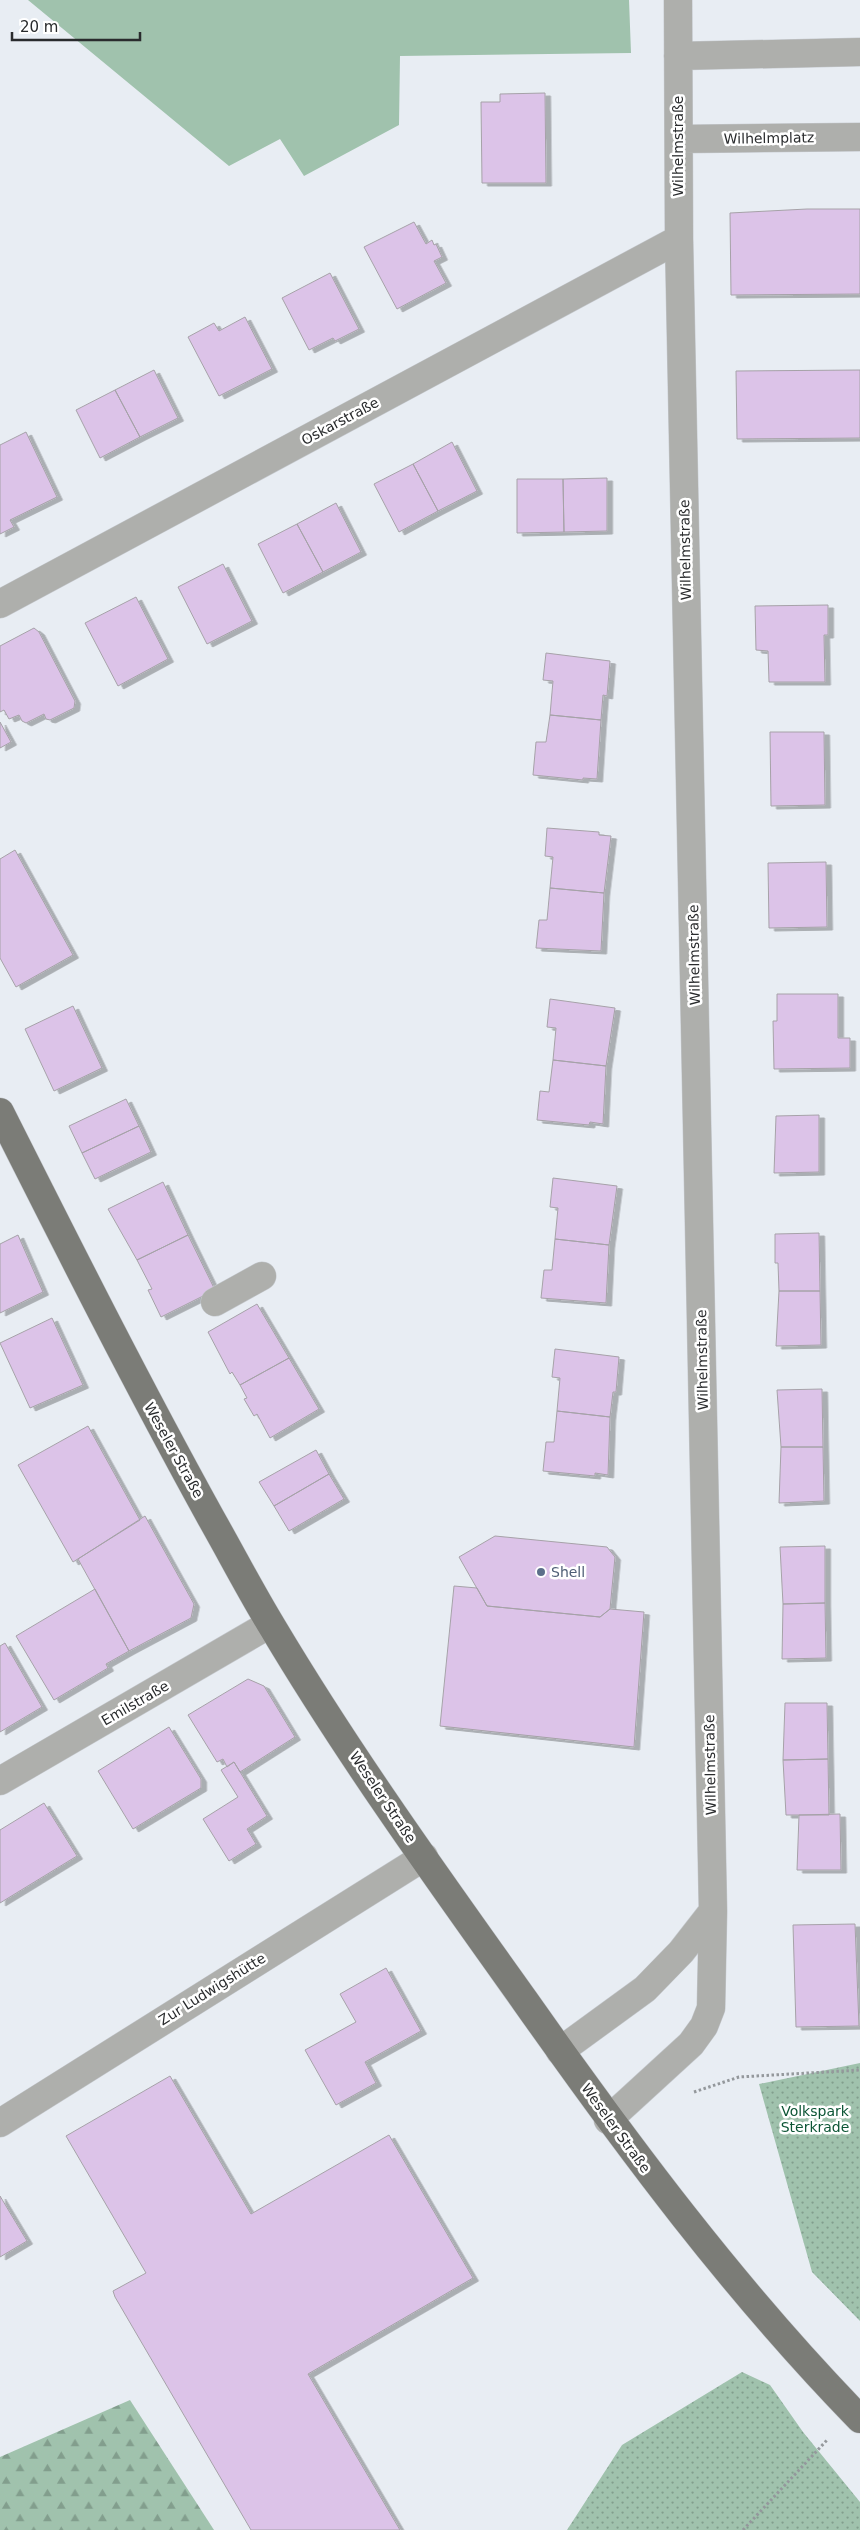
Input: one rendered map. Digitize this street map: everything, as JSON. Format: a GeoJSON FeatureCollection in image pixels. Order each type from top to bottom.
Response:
{"type":"FeatureCollection","features":[{"type":"Feature","properties":{"kind":"main road","name":"Weseler Straße"},"geometry":{"type":"LineString","coordinates":[[0,1112],[116,1344],[270,1624],[308,1685],[424,1857],[608,2120],[696,2232],[762,2311],[857,2416]]}},
{"type":"Feature","properties":{"kind":"street","name":"Wilhelmstraße"},"geometry":{"type":"LineString","coordinates":[[608,2120],[691,2044],[704,2026],[711,2008],[713,1911],[679,239],[678,0]]}},
{"type":"Feature","properties":{"kind":"street"},"geometry":{"type":"LineString","coordinates":[[678,56],[860,52]]}},
{"type":"Feature","properties":{"kind":"street","name":"Wilhelmplatz"},"geometry":{"type":"LineString","coordinates":[[678,139],[860,137]]}},
{"type":"Feature","properties":{"kind":"street","name":"Oskarstraße"},"geometry":{"type":"LineString","coordinates":[[0,604],[679,239]]}},
{"type":"Feature","properties":{"kind":"street"},"geometry":{"type":"LineString","coordinates":[[215,1302],[262,1276]]}},
{"type":"Feature","properties":{"kind":"street","name":"Emilstraße"},"geometry":{"type":"LineString","coordinates":[[0,1781],[270,1624]]}},
{"type":"Feature","properties":{"kind":"street","name":"Zur Ludwigshütte"},"geometry":{"type":"LineString","coordinates":[[0,2123],[424,1857]]}},
{"type":"Feature","properties":{"kind":"street"},"geometry":{"type":"LineString","coordinates":[[560,2051],[645,1989],[681,1952],[713,1911]]}},
{"type":"Feature","properties":{"kind":"path"},"geometry":{"type":"LineString","coordinates":[[692,2092],[739,2077],[860,2070]]}},
{"type":"Feature","properties":{"kind":"path"},"geometry":{"type":"LineString","coordinates":[[743,2530],[857,2416]]}},
{"type":"Feature","properties":{"kind":"green space"},"geometry":{"type":"Polygon","coordinates":[[[28,0],[629,0],[631,53],[400,56],[399,125],[304,176],[280,139],[229,166],[28,0]]]}},
{"type":"Feature","properties":{"kind":"green space","name":"Volkspark Sterkrade"},"geometry":{"type":"Polygon","coordinates":[[[860,2063],[860,2321],[812,2272],[759,2084],[860,2063]]]}},
{"type":"Feature","properties":{"kind":"green space"},"geometry":{"type":"Polygon","coordinates":[[[742,2372],[770,2385],[803,2432],[860,2502],[860,2530],[567,2530],[622,2445],[742,2372]]]}},
{"type":"Feature","properties":{"kind":"green space"},"geometry":{"type":"Polygon","coordinates":[[[130,2400],[214,2530],[0,2530],[0,2457],[130,2400]]]}},
{"type":"Feature","properties":{"kind":"building"},"geometry":{"type":"Polygon","coordinates":[[[545,93],[546,183],[482,183],[481,102],[500,102],[500,94],[545,93]]]}},
{"type":"Feature","properties":{"kind":"building"},"geometry":{"type":"Polygon","coordinates":[[[807,209],[860,209],[860,294],[731,295],[730,213],[807,209]]]}},
{"type":"Feature","properties":{"kind":"building"},"geometry":{"type":"Polygon","coordinates":[[[414,222],[426,244],[432,240],[434,245],[436,244],[442,257],[434,261],[446,283],[397,309],[364,247],[414,222]]]}},
{"type":"Feature","properties":{"kind":"building"},"geometry":{"type":"Polygon","coordinates":[[[330,273],[359,329],[335,341],[333,338],[309,350],[282,298],[330,273]]]}},
{"type":"Feature","properties":{"kind":"building"},"geometry":{"type":"Polygon","coordinates":[[[245,317],[272,369],[219,396],[188,337],[214,323],[219,331],[245,317]]]}},
{"type":"Feature","properties":{"kind":"building"},"geometry":{"type":"Polygon","coordinates":[[[154,370],[178,418],[140,437],[115,390],[154,370]]]}},
{"type":"Feature","properties":{"kind":"building"},"geometry":{"type":"Polygon","coordinates":[[[860,370],[860,438],[737,439],[736,371],[860,370]]]}},
{"type":"Feature","properties":{"kind":"building"},"geometry":{"type":"Polygon","coordinates":[[[115,390],[140,437],[100,458],[76,410],[115,390]]]}},
{"type":"Feature","properties":{"kind":"building"},"geometry":{"type":"Polygon","coordinates":[[[26,432],[57,497],[10,520],[14,527],[0,534],[0,445],[26,432]]]}},
{"type":"Feature","properties":{"kind":"building"},"geometry":{"type":"Polygon","coordinates":[[[452,442],[477,491],[438,511],[413,464],[452,442]]]}},
{"type":"Feature","properties":{"kind":"building"},"geometry":{"type":"Polygon","coordinates":[[[413,464],[438,511],[399,532],[374,484],[413,464]]]}},
{"type":"Feature","properties":{"kind":"building"},"geometry":{"type":"Polygon","coordinates":[[[607,478],[607,531],[564,532],[563,479],[607,478]]]}},
{"type":"Feature","properties":{"kind":"building"},"geometry":{"type":"Polygon","coordinates":[[[517,479],[563,479],[564,532],[517,533],[517,479]]]}},
{"type":"Feature","properties":{"kind":"building"},"geometry":{"type":"Polygon","coordinates":[[[336,503],[361,552],[323,572],[297,524],[336,503]]]}},
{"type":"Feature","properties":{"kind":"building"},"geometry":{"type":"Polygon","coordinates":[[[297,524],[323,572],[283,593],[258,544],[297,524]]]}},
{"type":"Feature","properties":{"kind":"building"},"geometry":{"type":"Polygon","coordinates":[[[223,564],[252,621],[207,644],[178,587],[223,564]]]}},
{"type":"Feature","properties":{"kind":"building"},"geometry":{"type":"Polygon","coordinates":[[[136,597],[168,659],[118,686],[85,623],[136,597]]]}},
{"type":"Feature","properties":{"kind":"building"},"geometry":{"type":"Polygon","coordinates":[[[828,605],[828,635],[824,635],[825,682],[769,682],[768,651],[756,650],[755,606],[828,605]]]}},
{"type":"Feature","properties":{"kind":"building"},"geometry":{"type":"Polygon","coordinates":[[[34,628],[39,632],[75,701],[74,708],[50,720],[46,719],[44,714],[26,723],[22,721],[19,715],[9,719],[4,710],[0,712],[0,646],[34,628]]]}},
{"type":"Feature","properties":{"kind":"building"},"geometry":{"type":"Polygon","coordinates":[[[546,653],[610,661],[607,696],[603,695],[601,720],[550,715],[553,681],[543,680],[546,653]]]}},
{"type":"Feature","properties":{"kind":"building"},"geometry":{"type":"Polygon","coordinates":[[[550,715],[601,720],[597,779],[583,778],[583,780],[533,775],[536,742],[546,742],[550,715]]]}},
{"type":"Feature","properties":{"kind":"building"},"geometry":{"type":"Polygon","coordinates":[[[0,722],[11,742],[0,748],[0,722]]]}},
{"type":"Feature","properties":{"kind":"building"},"geometry":{"type":"Polygon","coordinates":[[[770,732],[824,732],[825,805],[771,806],[770,732]]]}},
{"type":"Feature","properties":{"kind":"building"},"geometry":{"type":"Polygon","coordinates":[[[547,828],[599,832],[599,835],[611,836],[604,893],[550,888],[553,857],[545,856],[547,828]]]}},
{"type":"Feature","properties":{"kind":"building"},"geometry":{"type":"Polygon","coordinates":[[[15,850],[73,955],[16,987],[0,958],[0,859],[15,850]]]}},
{"type":"Feature","properties":{"kind":"building"},"geometry":{"type":"Polygon","coordinates":[[[826,862],[827,927],[769,928],[768,863],[826,862]]]}},
{"type":"Feature","properties":{"kind":"building"},"geometry":{"type":"Polygon","coordinates":[[[550,888],[604,893],[601,951],[536,948],[539,920],[547,920],[550,888]]]}},
{"type":"Feature","properties":{"kind":"building"},"geometry":{"type":"Polygon","coordinates":[[[777,994],[838,994],[838,1038],[850,1038],[850,1068],[774,1069],[773,1021],[777,1021],[777,994]]]}},
{"type":"Feature","properties":{"kind":"building"},"geometry":{"type":"Polygon","coordinates":[[[550,999],[615,1008],[606,1066],[553,1060],[556,1028],[547,1027],[550,999]]]}},
{"type":"Feature","properties":{"kind":"building"},"geometry":{"type":"Polygon","coordinates":[[[73,1006],[102,1068],[54,1091],[25,1029],[73,1006]]]}},
{"type":"Feature","properties":{"kind":"building"},"geometry":{"type":"Polygon","coordinates":[[[553,1060],[606,1066],[603,1124],[590,1122],[589,1125],[537,1120],[540,1091],[549,1092],[553,1060]]]}},
{"type":"Feature","properties":{"kind":"building"},"geometry":{"type":"Polygon","coordinates":[[[126,1099],[139,1126],[82,1153],[69,1126],[126,1099]]]}},
{"type":"Feature","properties":{"kind":"building"},"geometry":{"type":"Polygon","coordinates":[[[819,1115],[819,1172],[774,1173],[776,1116],[819,1115]]]}},
{"type":"Feature","properties":{"kind":"building"},"geometry":{"type":"Polygon","coordinates":[[[139,1126],[151,1152],[95,1179],[82,1153],[139,1126]]]}},
{"type":"Feature","properties":{"kind":"building"},"geometry":{"type":"Polygon","coordinates":[[[553,1178],[617,1186],[609,1245],[555,1239],[558,1208],[550,1207],[553,1178]]]}},
{"type":"Feature","properties":{"kind":"building"},"geometry":{"type":"Polygon","coordinates":[[[163,1182],[188,1235],[137,1260],[108,1209],[163,1182]]]}},
{"type":"Feature","properties":{"kind":"building"},"geometry":{"type":"Polygon","coordinates":[[[819,1233],[820,1291],[779,1291],[778,1263],[775,1263],[775,1234],[819,1233]]]}},
{"type":"Feature","properties":{"kind":"building"},"geometry":{"type":"Polygon","coordinates":[[[18,1235],[43,1292],[0,1313],[0,1244],[18,1235]]]}},
{"type":"Feature","properties":{"kind":"building"},"geometry":{"type":"Polygon","coordinates":[[[188,1235],[215,1290],[161,1317],[148,1290],[152,1289],[137,1260],[188,1235]]]}},
{"type":"Feature","properties":{"kind":"building"},"geometry":{"type":"Polygon","coordinates":[[[555,1239],[609,1245],[606,1303],[541,1298],[544,1270],[552,1270],[555,1239]]]}},
{"type":"Feature","properties":{"kind":"building"},"geometry":{"type":"Polygon","coordinates":[[[779,1291],[820,1291],[821,1345],[776,1346],[779,1291]]]}},
{"type":"Feature","properties":{"kind":"building"},"geometry":{"type":"Polygon","coordinates":[[[257,1304],[289,1358],[240,1385],[232,1372],[230,1374],[208,1332],[257,1304]]]}},
{"type":"Feature","properties":{"kind":"building"},"geometry":{"type":"Polygon","coordinates":[[[52,1318],[83,1385],[30,1408],[0,1343],[52,1318]]]}},
{"type":"Feature","properties":{"kind":"building"},"geometry":{"type":"Polygon","coordinates":[[[555,1349],[619,1357],[616,1392],[613,1392],[610,1417],[557,1411],[560,1378],[552,1377],[555,1349]]]}},
{"type":"Feature","properties":{"kind":"building"},"geometry":{"type":"Polygon","coordinates":[[[289,1358],[319,1409],[270,1438],[257,1414],[254,1416],[244,1399],[247,1398],[240,1385],[289,1358]]]}},
{"type":"Feature","properties":{"kind":"building"},"geometry":{"type":"Polygon","coordinates":[[[822,1389],[823,1447],[781,1447],[777,1390],[822,1389]]]}},
{"type":"Feature","properties":{"kind":"building"},"geometry":{"type":"Polygon","coordinates":[[[557,1411],[610,1417],[608,1475],[595,1473],[595,1476],[543,1471],[546,1442],[554,1442],[557,1411]]]}},
{"type":"Feature","properties":{"kind":"building"},"geometry":{"type":"Polygon","coordinates":[[[88,1426],[140,1520],[73,1562],[18,1465],[88,1426]]]}},
{"type":"Feature","properties":{"kind":"building"},"geometry":{"type":"Polygon","coordinates":[[[781,1447],[823,1447],[824,1501],[779,1503],[781,1447]]]}},
{"type":"Feature","properties":{"kind":"building"},"geometry":{"type":"Polygon","coordinates":[[[316,1450],[329,1474],[274,1506],[259,1482],[316,1450]]]}},
{"type":"Feature","properties":{"kind":"building"},"geometry":{"type":"Polygon","coordinates":[[[329,1474],[344,1499],[289,1531],[274,1506],[329,1474]]]}},
{"type":"Feature","properties":{"kind":"building"},"geometry":{"type":"Polygon","coordinates":[[[145,1516],[194,1604],[191,1618],[129,1651],[78,1559],[145,1516]]]}},
{"type":"Feature","properties":{"kind":"building","name":"Shell"},"geometry":{"type":"Polygon","coordinates":[[[495,1536],[607,1547],[615,1557],[610,1609],[600,1617],[487,1606],[459,1557],[495,1536]]]}},
{"type":"Feature","properties":{"kind":"building"},"geometry":{"type":"Polygon","coordinates":[[[825,1546],[825,1603],[783,1604],[780,1547],[825,1546]]]}},
{"type":"Feature","properties":{"kind":"building"},"geometry":{"type":"Polygon","coordinates":[[[454,1586],[477,1588],[487,1606],[600,1617],[610,1609],[644,1612],[634,1747],[440,1726],[454,1586]]]}},
{"type":"Feature","properties":{"kind":"building"},"geometry":{"type":"Polygon","coordinates":[[[95,1589],[129,1651],[106,1664],[108,1668],[54,1700],[16,1636],[95,1589]]]}},
{"type":"Feature","properties":{"kind":"building"},"geometry":{"type":"Polygon","coordinates":[[[825,1603],[826,1658],[782,1659],[783,1604],[825,1603]]]}},
{"type":"Feature","properties":{"kind":"building"},"geometry":{"type":"Polygon","coordinates":[[[5,1643],[42,1707],[0,1732],[0,1646],[5,1643]]]}},
{"type":"Feature","properties":{"kind":"building"},"geometry":{"type":"Polygon","coordinates":[[[248,1679],[264,1686],[295,1737],[240,1772],[234,1762],[227,1767],[223,1759],[217,1762],[188,1715],[248,1679]]]}},
{"type":"Feature","properties":{"kind":"building"},"geometry":{"type":"Polygon","coordinates":[[[785,1703],[827,1703],[828,1759],[783,1760],[785,1703]]]}},
{"type":"Feature","properties":{"kind":"building"},"geometry":{"type":"Polygon","coordinates":[[[169,1727],[201,1779],[201,1788],[133,1829],[98,1771],[169,1727]]]}},
{"type":"Feature","properties":{"kind":"building"},"geometry":{"type":"Polygon","coordinates":[[[828,1759],[829,1815],[786,1815],[783,1760],[828,1759]]]}},
{"type":"Feature","properties":{"kind":"building"},"geometry":{"type":"Polygon","coordinates":[[[234,1762],[267,1816],[247,1829],[256,1844],[229,1861],[203,1819],[238,1797],[221,1770],[234,1762]]]}},
{"type":"Feature","properties":{"kind":"building"},"geometry":{"type":"Polygon","coordinates":[[[44,1803],[77,1856],[0,1903],[0,1830],[44,1803]]]}},
{"type":"Feature","properties":{"kind":"building"},"geometry":{"type":"Polygon","coordinates":[[[840,1814],[841,1870],[797,1870],[799,1815],[840,1814]]]}},
{"type":"Feature","properties":{"kind":"building"},"geometry":{"type":"Polygon","coordinates":[[[855,1924],[859,2026],[796,2027],[793,1925],[855,1924]]]}},
{"type":"Feature","properties":{"kind":"building"},"geometry":{"type":"Polygon","coordinates":[[[386,1968],[421,2031],[365,2062],[376,2083],[336,2105],[305,2050],[356,2022],[340,1994],[386,1968]]]}},
{"type":"Feature","properties":{"kind":"building"},"geometry":{"type":"Polygon","coordinates":[[[170,2076],[251,2214],[389,2135],[473,2278],[308,2374],[400,2530],[251,2530],[115,2297],[113,2291],[146,2273],[66,2136],[170,2076]]]}},
{"type":"Feature","properties":{"kind":"building"},"geometry":{"type":"Polygon","coordinates":[[[0,2196],[27,2241],[0,2257],[0,2196]]]}},
{"type":"Feature","properties":{"kind":"place","name":"Shell"},"geometry":{"type":"Point","coordinates":[541,1572]}}]}
